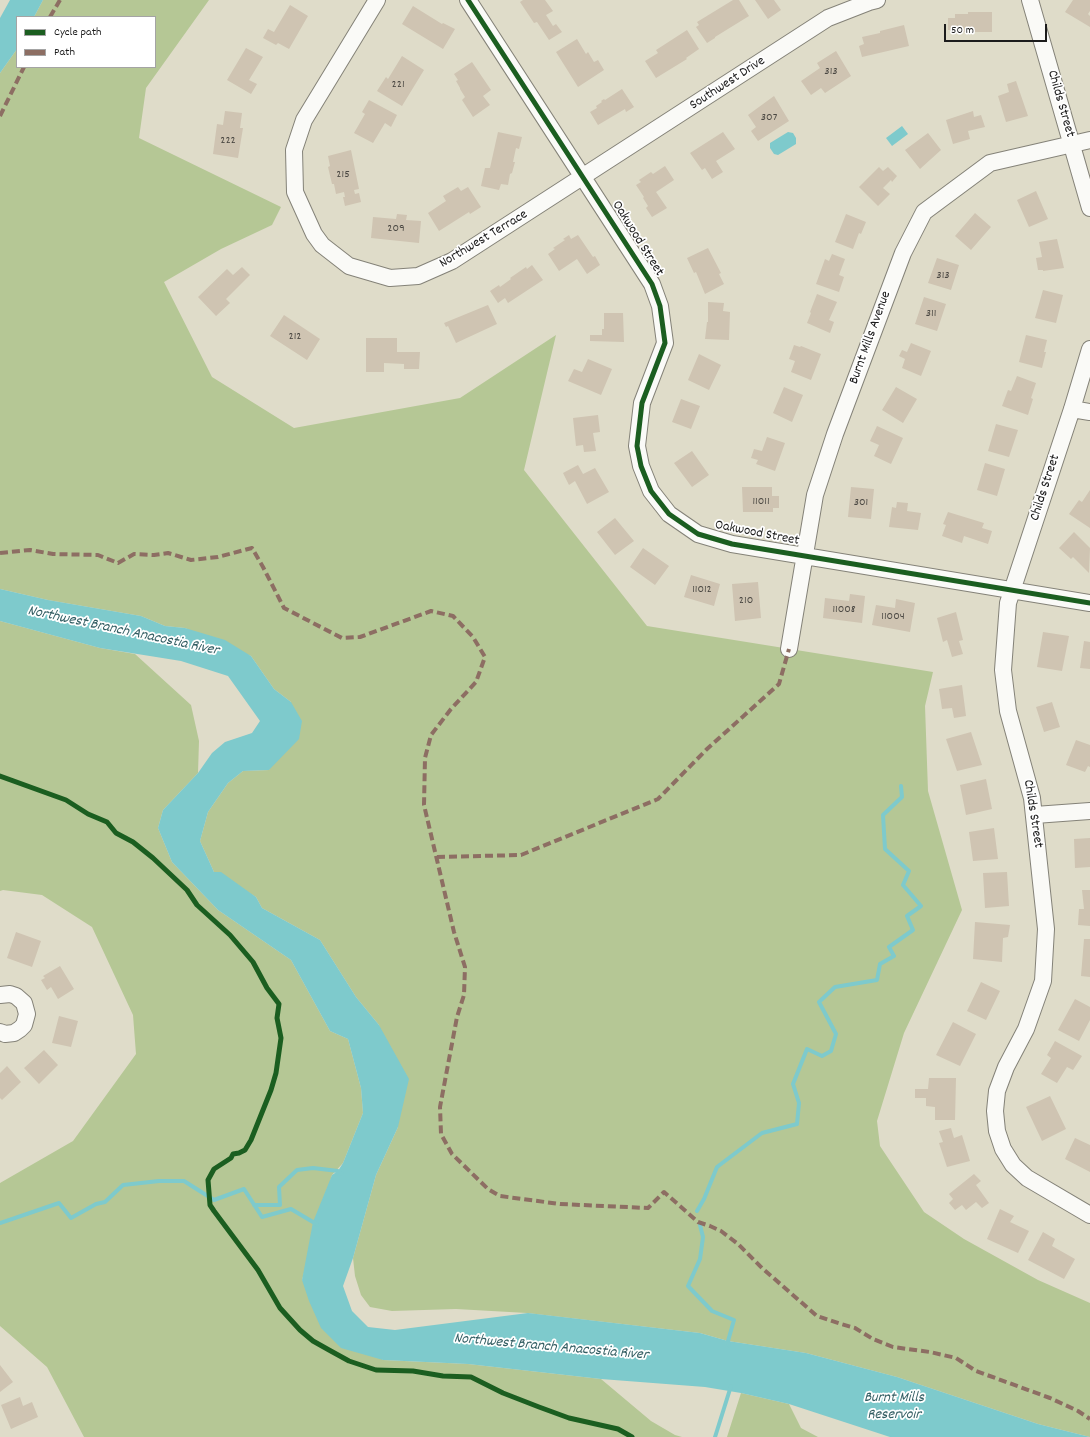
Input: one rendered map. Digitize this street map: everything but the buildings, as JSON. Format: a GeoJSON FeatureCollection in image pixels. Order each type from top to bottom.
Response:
{"type":"FeatureCollection","features":[{"type":"Feature","properties":{"kind":"street","name":"Northwest Terrace"},"geometry":{"type":"LineString","coordinates":[[377,0],[304,120],[294,150],[295,192],[314,234],[322,245],[349,266],[390,278],[418,276],[452,261],[584,178]]}},
{"type":"Feature","properties":{"kind":"street","name":"Oakwood Street"},"geometry":{"type":"LineString","coordinates":[[468,0],[652,284],[660,306],[665,343],[642,403],[638,446],[641,466],[651,490],[669,514],[698,534],[732,544],[1090,603]]}},
{"type":"Feature","properties":{"kind":"street","name":"Southwest Drive"},"geometry":{"type":"LineString","coordinates":[[584,178],[828,18],[877,0]]}},
{"type":"Feature","properties":{"kind":"street","name":"Childs Street"},"geometry":{"type":"LineString","coordinates":[[1030,0],[1090,208]]}},
{"type":"Feature","properties":{"kind":"street","name":"Burnt Mills Avenue"},"geometry":{"type":"LineString","coordinates":[[789,649],[816,495],[835,434],[903,253],[924,212],[990,163],[1090,140]]}},
{"type":"Feature","properties":{"kind":"street","name":"Childs Street"},"geometry":{"type":"LineString","coordinates":[[1090,349],[1072,409],[1008,603],[1003,670],[1008,711],[1032,798],[1035,815],[1046,929],[1043,981],[1026,1029],[1006,1067],[997,1091],[995,1111],[997,1131],[1003,1149],[1013,1165],[1028,1178],[1090,1215]]}},
{"type":"Feature","properties":{"kind":"street"},"geometry":{"type":"LineString","coordinates":[[1072,409],[1090,412]]}},
{"type":"Feature","properties":{"kind":"street"},"geometry":{"type":"LineString","coordinates":[[1035,815],[1090,811]]}},
{"type":"Feature","properties":{"kind":"street"},"geometry":{"type":"LineString","coordinates":[[0,996],[10,994],[16,996],[24,1003],[28,1014],[24,1025],[14,1033],[5,1034],[0,1032]]}},
{"type":"Feature","properties":{"kind":"green space"},"geometry":{"type":"Polygon","coordinates":[[[43,0],[209,0],[146,88],[139,138],[281,207],[272,225],[221,249],[164,282],[212,377],[294,428],[460,398],[556,335],[524,470],[647,626],[933,672],[925,706],[928,791],[962,910],[904,1033],[877,1121],[880,1146],[924,1212],[964,1239],[1038,1280],[1090,1303],[1090,1437],[1038,1424],[897,1377],[806,1353],[728,1341],[700,1333],[527,1313],[456,1309],[392,1311],[370,1307],[361,1295],[355,1276],[353,1258],[376,1175],[398,1127],[379,1025],[356,997],[320,940],[262,908],[256,897],[214,872],[200,841],[208,812],[228,783],[243,771],[269,770],[291,702],[274,689],[251,656],[185,628],[165,626],[141,616],[48,600],[0,589],[0,73],[16,50],[16,68],[156,68],[156,16],[35,16],[43,0]]]}},
{"type":"Feature","properties":{"kind":"green space"},"geometry":{"type":"Polygon","coordinates":[[[0,621],[100,648],[135,654],[191,705],[199,741],[198,773],[163,810],[158,828],[172,862],[218,910],[291,960],[330,1031],[348,1039],[361,1088],[363,1113],[343,1163],[332,1175],[302,1280],[383,1360],[468,1364],[601,1379],[651,1421],[675,1435],[682,1437],[84,1437],[47,1367],[0,1326],[0,1183],[73,1141],[136,1054],[133,1015],[92,927],[42,895],[3,890],[0,891],[0,621]]]}},
{"type":"Feature","properties":{"kind":"green space"},"geometry":{"type":"Polygon","coordinates":[[[741,1393],[789,1404],[801,1428],[818,1437],[727,1437],[741,1393]]]}},
{"type":"Feature","properties":{"kind":"water"},"geometry":{"type":"Polygon","coordinates":[[[10,0],[43,0],[35,16],[16,16],[16,50],[0,73],[0,18],[10,0]]]}},
{"type":"Feature","properties":{"kind":"water"},"geometry":{"type":"Polygon","coordinates":[[[902,126],[908,134],[892,146],[886,138],[902,126]]]}},
{"type":"Feature","properties":{"kind":"water"},"geometry":{"type":"Polygon","coordinates":[[[788,132],[793,133],[796,138],[796,144],[778,155],[774,154],[770,148],[770,143],[788,132]]]}},
{"type":"Feature","properties":{"kind":"water","name":"Burnt Mills Reservoir"},"geometry":{"type":"Polygon","coordinates":[[[0,589],[48,600],[141,616],[165,626],[185,628],[225,640],[251,656],[274,689],[291,702],[302,721],[299,739],[269,770],[243,771],[228,783],[208,812],[200,841],[214,872],[221,872],[256,897],[262,908],[320,940],[356,997],[379,1025],[409,1079],[398,1127],[376,1175],[353,1258],[343,1286],[352,1311],[368,1327],[395,1330],[528,1313],[700,1333],[728,1341],[806,1353],[897,1377],[1038,1424],[1090,1437],[890,1437],[789,1404],[741,1393],[705,1387],[601,1379],[468,1364],[383,1360],[341,1348],[321,1328],[309,1301],[302,1280],[313,1222],[332,1175],[338,1171],[343,1163],[363,1113],[361,1088],[348,1039],[330,1031],[291,960],[218,910],[172,862],[158,828],[163,810],[198,773],[212,753],[225,742],[252,733],[260,721],[228,676],[181,661],[100,648],[0,621],[0,589]]]}},
{"type":"Feature","properties":{"kind":"waterway"},"geometry":{"type":"LineString","coordinates":[[697,1211],[704,1199],[717,1167],[762,1133],[797,1124],[799,1103],[793,1084],[807,1049],[822,1056],[831,1051],[836,1034],[819,1002],[835,987],[877,980],[880,964],[894,956],[889,947],[913,930],[907,916],[921,906],[903,885],[909,871],[885,849],[883,815],[902,797],[901,786]]}},
{"type":"Feature","properties":{"kind":"waterway"},"geometry":{"type":"LineString","coordinates":[[254,1205],[280,1205],[279,1187],[297,1170],[313,1168],[338,1171],[342,1174]]}},
{"type":"Feature","properties":{"kind":"waterway"},"geometry":{"type":"LineString","coordinates":[[0,1223],[59,1203],[71,1218],[96,1204],[105,1202],[123,1185],[159,1181],[184,1181],[214,1200],[244,1189],[262,1217],[291,1209],[318,1225]]}},
{"type":"Feature","properties":{"kind":"waterway"},"geometry":{"type":"LineString","coordinates":[[700,1225],[703,1237],[700,1259],[688,1286],[712,1311],[734,1320],[728,1341],[729,1346]]}},
{"type":"Feature","properties":{"kind":"waterway"},"geometry":{"type":"LineString","coordinates":[[715,1437],[731,1386]]}},
{"type":"Feature","properties":{"kind":"marked path"},"geometry":{"type":"LineString","coordinates":[[51,16],[60,0]]}},
{"type":"Feature","properties":{"kind":"marked path"},"geometry":{"type":"LineString","coordinates":[[0,116],[24,68]]}},
{"type":"Feature","properties":{"kind":"marked path"},"geometry":{"type":"LineString","coordinates":[[0,553],[30,550],[53,554],[98,555],[118,563],[134,554],[154,555],[168,553],[191,560],[218,557],[252,548],[284,608],[342,638],[360,637],[431,611],[453,616],[473,637],[485,657],[476,682],[451,709],[431,735],[425,758],[424,805],[454,932],[465,967],[464,995],[457,1017],[440,1107],[441,1134],[452,1154],[488,1189],[500,1196],[560,1204],[648,1208],[664,1192],[698,1222],[721,1231],[738,1244],[762,1268],[817,1316],[855,1328],[873,1339],[893,1347],[930,1352],[956,1358],[976,1371],[1050,1398],[1078,1411],[1090,1419]]}},
{"type":"Feature","properties":{"kind":"marked path"},"geometry":{"type":"LineString","coordinates":[[437,857],[521,855],[658,799],[707,749],[779,684],[789,649]]}},
{"type":"Feature","properties":{"kind":"cycle path"},"geometry":{"type":"LineString","coordinates":[[468,0],[652,284],[660,306],[665,343],[642,403],[637,446],[641,466],[651,491],[669,514],[698,534],[732,544],[1090,603]]}},
{"type":"Feature","properties":{"kind":"cycle path"},"geometry":{"type":"LineString","coordinates":[[0,776],[66,800],[88,814],[107,822],[116,833],[133,842],[153,858],[187,890],[197,905],[230,935],[253,962],[267,988],[279,1004],[277,1018],[281,1038],[276,1073],[271,1090],[251,1140],[245,1150],[233,1154],[231,1158],[214,1169],[208,1180],[210,1205],[258,1270],[280,1308],[300,1330],[313,1341],[349,1361],[376,1370],[413,1371],[443,1376],[471,1377],[503,1393],[539,1407],[569,1418],[618,1429],[632,1437]]}},
{"type":"Feature","properties":{"kind":"water label","name":"Northwest Branch Anacostia River"},"geometry":{"type":"Point","coordinates":[123,632]}},
{"type":"Feature","properties":{"kind":"water label","name":"Northwest Branch Anacostia River"},"geometry":{"type":"Point","coordinates":[551,1348]}}]}
